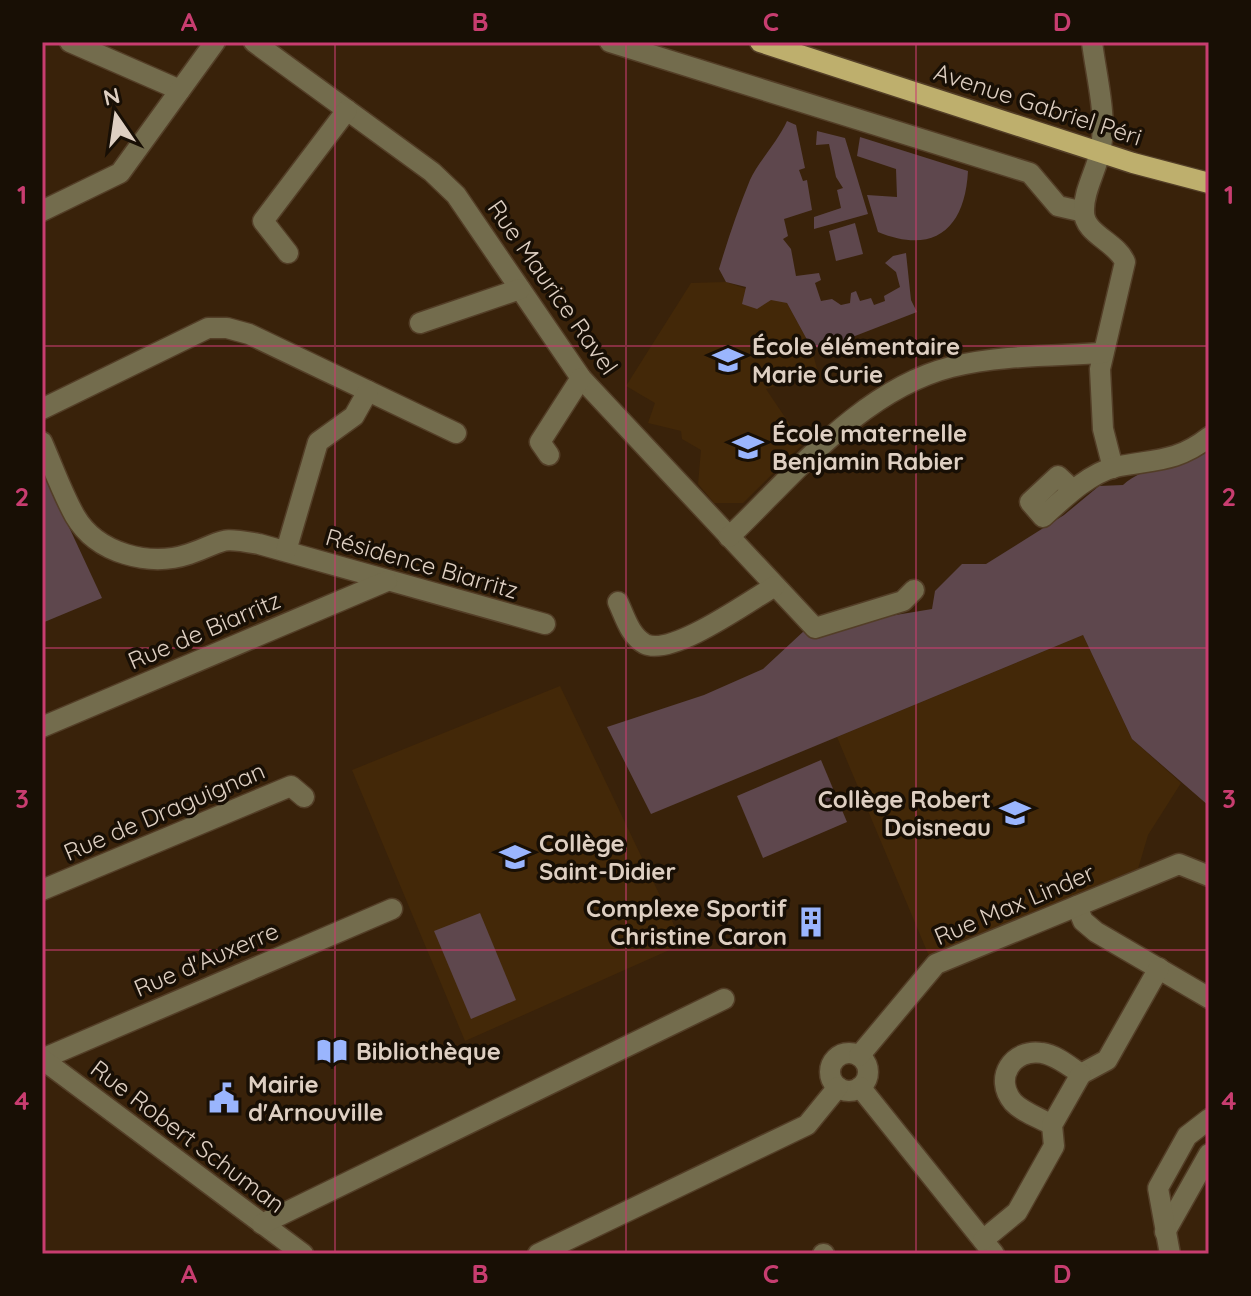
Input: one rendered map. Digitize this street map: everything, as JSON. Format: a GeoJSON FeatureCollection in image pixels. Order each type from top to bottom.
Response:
{"type":"FeatureCollection","features":[{"type":"Feature","properties":{"kind":"main road","name":"Avenue Gabriel Péri"},"geometry":{"type":"LineString","coordinates":[[760,42],[1209,183]]}},
{"type":"Feature","properties":{"kind":"street"},"geometry":{"type":"LineString","coordinates":[[70,42],[180,90]]}},
{"type":"Feature","properties":{"kind":"street"},"geometry":{"type":"LineString","coordinates":[[42,211],[120,173],[215,42]]}},
{"type":"Feature","properties":{"kind":"street","name":"Rue Maurice Ravel"},"geometry":{"type":"LineString","coordinates":[[254,42],[432,172],[456,195],[581,378],[815,628],[903,601],[914,590]]}},
{"type":"Feature","properties":{"kind":"street"},"geometry":{"type":"LineString","coordinates":[[610,42],[1030,173],[1058,206],[1084,212]]}},
{"type":"Feature","properties":{"kind":"street"},"geometry":{"type":"LineString","coordinates":[[1092,42],[1102,129],[1101,151],[1084,212],[1090,227],[1117,247],[1125,262],[1103,353],[1101,412],[1113,468]]}},
{"type":"Feature","properties":{"kind":"street"},"geometry":{"type":"LineString","coordinates":[[288,253],[263,221],[347,110]]}},
{"type":"Feature","properties":{"kind":"street"},"geometry":{"type":"LineString","coordinates":[[420,323],[520,289]]}},
{"type":"Feature","properties":{"kind":"street"},"geometry":{"type":"LineString","coordinates":[[42,409],[208,328],[227,328],[249,334],[456,433]]}},
{"type":"Feature","properties":{"kind":"street"},"geometry":{"type":"LineString","coordinates":[[729,537],[853,420],[914,380],[982,361],[1103,353]]}},
{"type":"Feature","properties":{"kind":"street"},"geometry":{"type":"LineString","coordinates":[[549,455],[540,442],[581,378]]}},
{"type":"Feature","properties":{"kind":"street","name":"Résidence Biarritz"},"geometry":{"type":"LineString","coordinates":[[286,551],[318,442],[354,416],[368,391]]}},
{"type":"Feature","properties":{"kind":"street"},"geometry":{"type":"LineString","coordinates":[[1073,490],[1113,468],[1177,457],[1209,437]]}},
{"type":"Feature","properties":{"kind":"street","name":"Résidence Biarritz"},"geometry":{"type":"LineString","coordinates":[[42,442],[76,518],[92,536],[117,552],[148,560],[188,554],[225,537],[286,551],[545,624]]}},
{"type":"Feature","properties":{"kind":"street","name":"Rue de Biarritz"},"geometry":{"type":"LineString","coordinates":[[42,727],[387,581]]}},
{"type":"Feature","properties":{"kind":"street"},"geometry":{"type":"LineString","coordinates":[[618,602],[630,629],[642,643],[668,647],[775,586]]}},
{"type":"Feature","properties":{"kind":"street","name":"Rue de Draguignan"},"geometry":{"type":"LineString","coordinates":[[42,890],[291,786],[304,797]]}},
{"type":"Feature","properties":{"kind":"street","name":"Rue Max Linder"},"geometry":{"type":"LineString","coordinates":[[859,1056],[936,964],[1179,864],[1209,876]]}},
{"type":"Feature","properties":{"kind":"street"},"geometry":{"type":"LineString","coordinates":[[1077,906],[1083,921],[1096,932],[1209,998]]}},
{"type":"Feature","properties":{"kind":"street","name":"Rue d'Auxerre"},"geometry":{"type":"LineString","coordinates":[[42,1059],[392,909]]}},
{"type":"Feature","properties":{"kind":"street"},"geometry":{"type":"LineString","coordinates":[[860,1087],[989,1247],[1017,1212],[1054,1146],[1052,1125],[1081,1074],[1107,1060],[1159,968]]}},
{"type":"Feature","properties":{"kind":"street"},"geometry":{"type":"LineString","coordinates":[[262,1224],[724,999]]}},
{"type":"Feature","properties":{"kind":"street"},"geometry":{"type":"LineString","coordinates":[[1052,1125],[1014,1102],[1005,1082],[1008,1065],[1016,1057],[1038,1052],[1081,1074]]}},
{"type":"Feature","properties":{"kind":"street"},"geometry":{"type":"LineString","coordinates":[[847,1053],[859,1056],[868,1071],[860,1087],[849,1091],[838,1087],[831,1076],[832,1064],[847,1053]]}},
{"type":"Feature","properties":{"kind":"street","name":"Rue Robert Schuman"},"geometry":{"type":"LineString","coordinates":[[42,1059],[303,1254]]}},
{"type":"Feature","properties":{"kind":"street"},"geometry":{"type":"LineString","coordinates":[[538,1254],[800,1128],[838,1087]]}},
{"type":"Feature","properties":{"kind":"street"},"geometry":{"type":"LineString","coordinates":[[1170,1254],[1158,1188],[1187,1136],[1209,1119]]}},
{"type":"Feature","properties":{"kind":"street"},"geometry":{"type":"LineString","coordinates":[[1165,1232],[1209,1154]]}},
{"type":"Feature","properties":{"kind":"shaded area"},"geometry":{"type":"Polygon","coordinates":[[[787,121],[796,125],[805,168],[799,170],[803,181],[807,180],[812,210],[784,219],[788,236],[783,239],[791,249],[796,276],[819,273],[821,280],[815,283],[821,301],[832,299],[841,305],[850,303],[851,293],[856,291],[860,301],[871,298],[874,305],[885,301],[884,296],[900,287],[896,272],[885,263],[893,256],[906,253],[911,300],[917,312],[824,348],[811,347],[787,303],[771,300],[757,309],[742,304],[746,287],[726,282],[719,269],[741,202],[753,173],[787,121]]]}},
{"type":"Feature","properties":{"kind":"shaded area"},"geometry":{"type":"Polygon","coordinates":[[[817,131],[845,138],[868,214],[814,229],[814,217],[841,208],[837,190],[843,188],[836,177],[829,144],[816,145],[817,131]]]}},
{"type":"Feature","properties":{"kind":"shaded area"},"geometry":{"type":"Polygon","coordinates":[[[860,137],[968,171],[961,208],[943,232],[915,240],[878,232],[867,195],[897,197],[896,169],[857,156],[860,137]]]}},
{"type":"Feature","properties":{"kind":"shaded area"},"geometry":{"type":"Polygon","coordinates":[[[855,223],[863,254],[836,261],[829,231],[855,223]]]}},
{"type":"Feature","properties":{"kind":"shaded area","name":"École élémentaire Marie Curie"},"geometry":{"type":"Polygon","coordinates":[[[726,282],[787,303],[811,347],[818,372],[766,389],[803,444],[743,503],[714,503],[698,484],[701,450],[682,439],[681,431],[648,423],[655,403],[626,386],[691,283],[726,282]]]}},
{"type":"Feature","properties":{"kind":"shaded area"},"geometry":{"type":"Polygon","coordinates":[[[1209,445],[1209,806],[1132,739],[1083,635],[651,814],[607,727],[704,695],[763,669],[805,630],[932,609],[935,591],[962,564],[986,564],[1064,515],[1099,486],[1123,485],[1141,473],[1209,445]]]}},
{"type":"Feature","properties":{"kind":"shaded area"},"geometry":{"type":"Polygon","coordinates":[[[42,469],[102,598],[42,623],[42,469]]]}},
{"type":"Feature","properties":{"kind":"shaded area","name":"Collège Robert Doisneau"},"geometry":{"type":"Polygon","coordinates":[[[1083,635],[1132,739],[1181,783],[1148,835],[1138,869],[929,956],[837,737],[1083,635]]]}},
{"type":"Feature","properties":{"kind":"shaded area","name":"Collège Saint-Didier"},"geometry":{"type":"Polygon","coordinates":[[[560,686],[683,944],[465,1041],[352,770],[560,686]]]}},
{"type":"Feature","properties":{"kind":"shaded area"},"geometry":{"type":"Polygon","coordinates":[[[821,760],[847,822],[763,858],[737,796],[821,760]]]}},
{"type":"Feature","properties":{"kind":"shaded area"},"geometry":{"type":"Polygon","coordinates":[[[480,913],[516,1000],[471,1019],[434,931],[480,913]]]}},
{"type":"Feature","properties":{"kind":"place","name":"École élémentaire Marie Curie"},"geometry":{"type":"Point","coordinates":[728,360]}},
{"type":"Feature","properties":{"kind":"place","name":"École maternelle Benjamin Rabier"},"geometry":{"type":"Point","coordinates":[748,447]}},
{"type":"Feature","properties":{"kind":"place","name":"Collège Robert Doisneau"},"geometry":{"type":"Point","coordinates":[1015,813]}},
{"type":"Feature","properties":{"kind":"place","name":"Collège Saint-Didier"},"geometry":{"type":"Point","coordinates":[515,857]}},
{"type":"Feature","properties":{"kind":"place","name":"Complexe Sportif Christine Caron"},"geometry":{"type":"Point","coordinates":[811,922]}},
{"type":"Feature","properties":{"kind":"place","name":"Bibliothèque"},"geometry":{"type":"Point","coordinates":[332,1051]}},
{"type":"Feature","properties":{"kind":"place","name":"Mairie d'Arnouville"},"geometry":{"type":"Point","coordinates":[224,1098]}}]}
